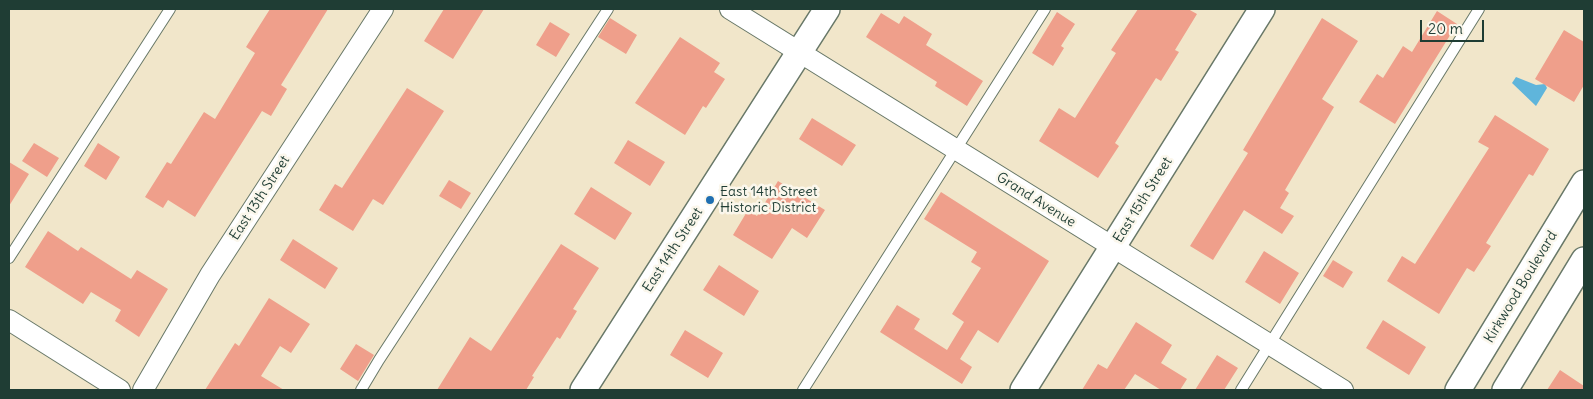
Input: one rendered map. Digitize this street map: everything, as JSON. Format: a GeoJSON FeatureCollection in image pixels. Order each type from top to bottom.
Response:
{"type":"FeatureCollection","features":[{"type":"Feature","properties":{"kind":"street","name":"East 13th Street"},"geometry":{"type":"LineString","coordinates":[[143,390],[210,275],[382,9]]}},
{"type":"Feature","properties":{"kind":"street","name":"Grand Avenue"},"geometry":{"type":"LineString","coordinates":[[730,9],[1343,390]]}},
{"type":"Feature","properties":{"kind":"street","name":"East 14th Street"},"geometry":{"type":"LineString","coordinates":[[583,390],[827,9]]}},
{"type":"Feature","properties":{"kind":"street","name":"East 15th Street"},"geometry":{"type":"LineString","coordinates":[[1023,390],[1262,9]]}},
{"type":"Feature","properties":{"kind":"street","name":"Kirkwood Boulevard"},"geometry":{"type":"LineString","coordinates":[[1458,390],[1584,183]]}},
{"type":"Feature","properties":{"kind":"street"},"geometry":{"type":"LineString","coordinates":[[1505,390],[1584,260]]}},
{"type":"Feature","properties":{"kind":"street"},"geometry":{"type":"LineString","coordinates":[[9,320],[108,387]]}},
{"type":"Feature","properties":{"kind":"lane"},"geometry":{"type":"LineString","coordinates":[[9,258],[170,9]]}},
{"type":"Feature","properties":{"kind":"lane"},"geometry":{"type":"LineString","coordinates":[[361,390],[608,9]]}},
{"type":"Feature","properties":{"kind":"lane"},"geometry":{"type":"LineString","coordinates":[[804,390],[1045,9]]}},
{"type":"Feature","properties":{"kind":"lane"},"geometry":{"type":"LineString","coordinates":[[1241,390],[1479,9]]}},
{"type":"Feature","properties":{"kind":"water"},"geometry":{"type":"Polygon","coordinates":[[[1516,77],[1536,85],[1545,84],[1547,88],[1536,106],[1512,83],[1516,77]]]}},
{"type":"Feature","properties":{"kind":"building"},"geometry":{"type":"Polygon","coordinates":[[[270,9],[328,9],[281,85],[287,89],[271,116],[262,111],[195,217],[168,200],[163,208],[145,197],[167,162],[171,164],[204,112],[215,119],[255,53],[246,47],[270,9]]]}},
{"type":"Feature","properties":{"kind":"building"},"geometry":{"type":"Polygon","coordinates":[[[444,9],[484,9],[453,59],[424,41],[444,9]]]}},
{"type":"Feature","properties":{"kind":"building"},"geometry":{"type":"Polygon","coordinates":[[[1138,9],[1188,9],[1197,14],[1175,50],[1179,52],[1161,81],[1156,78],[1115,143],[1119,146],[1098,178],[1039,141],[1059,108],[1075,118],[1116,53],[1111,50],[1138,9]]]}},
{"type":"Feature","properties":{"kind":"building"},"geometry":{"type":"Polygon","coordinates":[[[1437,11],[1457,24],[1395,124],[1359,102],[1377,74],[1383,78],[1403,46],[1412,52],[1437,11]]]}},
{"type":"Feature","properties":{"kind":"building"},"geometry":{"type":"Polygon","coordinates":[[[1057,12],[1075,24],[1061,46],[1064,48],[1053,66],[1032,53],[1057,12]]]}},
{"type":"Feature","properties":{"kind":"building"},"geometry":{"type":"Polygon","coordinates":[[[881,13],[899,24],[904,16],[932,34],[926,45],[983,81],[967,106],[935,86],[937,82],[866,37],[881,13]]]}},
{"type":"Feature","properties":{"kind":"building"},"geometry":{"type":"Polygon","coordinates":[[[610,18],[637,35],[626,54],[598,37],[610,18]]]}},
{"type":"Feature","properties":{"kind":"building"},"geometry":{"type":"Polygon","coordinates":[[[1322,18],[1358,41],[1322,99],[1334,107],[1285,190],[1289,193],[1280,208],[1294,216],[1282,234],[1244,210],[1213,260],[1190,246],[1248,153],[1243,150],[1322,18]]]}},
{"type":"Feature","properties":{"kind":"building"},"geometry":{"type":"Polygon","coordinates":[[[550,22],[570,34],[556,57],[536,45],[550,22]]]}},
{"type":"Feature","properties":{"kind":"building"},"geometry":{"type":"Polygon","coordinates":[[[1564,30],[1584,42],[1584,85],[1574,102],[1535,79],[1564,30]]]}},
{"type":"Feature","properties":{"kind":"building"},"geometry":{"type":"Polygon","coordinates":[[[680,37],[720,63],[714,72],[725,79],[706,108],[703,106],[685,135],[635,103],[680,37]]]}},
{"type":"Feature","properties":{"kind":"building"},"geometry":{"type":"Polygon","coordinates":[[[407,88],[444,111],[383,205],[373,199],[353,231],[319,210],[335,184],[342,188],[407,88]]]}},
{"type":"Feature","properties":{"kind":"building"},"geometry":{"type":"Polygon","coordinates":[[[1495,115],[1549,149],[1533,176],[1529,174],[1486,243],[1491,246],[1474,272],[1467,268],[1439,314],[1387,281],[1402,256],[1415,264],[1489,148],[1478,142],[1495,115]]]}},
{"type":"Feature","properties":{"kind":"building"},"geometry":{"type":"Polygon","coordinates":[[[812,118],[856,145],[842,166],[799,139],[812,118]]]}},
{"type":"Feature","properties":{"kind":"building"},"geometry":{"type":"Polygon","coordinates":[[[628,140],[665,162],[650,186],[614,163],[628,140]]]}},
{"type":"Feature","properties":{"kind":"building"},"geometry":{"type":"Polygon","coordinates":[[[34,143],[59,158],[47,177],[22,161],[34,143]]]}},
{"type":"Feature","properties":{"kind":"building"},"geometry":{"type":"Polygon","coordinates":[[[98,143],[120,157],[106,180],[84,166],[98,143]]]}},
{"type":"Feature","properties":{"kind":"building"},"geometry":{"type":"Polygon","coordinates":[[[9,162],[29,174],[9,206],[9,162]]]}},
{"type":"Feature","properties":{"kind":"building"},"geometry":{"type":"Polygon","coordinates":[[[449,180],[471,193],[461,209],[439,196],[449,180]]]}},
{"type":"Feature","properties":{"kind":"building"},"geometry":{"type":"Polygon","coordinates":[[[778,181],[825,210],[807,238],[792,228],[772,259],[733,235],[748,210],[757,216],[778,181]]]}},
{"type":"Feature","properties":{"kind":"building"},"geometry":{"type":"Polygon","coordinates":[[[591,187],[632,213],[615,240],[574,214],[591,187]]]}},
{"type":"Feature","properties":{"kind":"building"},"geometry":{"type":"Polygon","coordinates":[[[941,192],[1049,261],[998,343],[978,330],[960,359],[972,367],[962,384],[880,332],[897,305],[920,319],[914,329],[947,350],[964,322],[952,314],[981,268],[971,262],[977,252],[924,219],[941,192]]]}},
{"type":"Feature","properties":{"kind":"building"},"geometry":{"type":"Polygon","coordinates":[[[48,231],[78,251],[81,247],[131,279],[137,270],[168,289],[139,337],[115,321],[121,310],[91,292],[83,304],[25,267],[48,231]]]}},
{"type":"Feature","properties":{"kind":"building"},"geometry":{"type":"Polygon","coordinates":[[[293,239],[338,268],[325,289],[280,260],[293,239]]]}},
{"type":"Feature","properties":{"kind":"building"},"geometry":{"type":"Polygon","coordinates":[[[561,244],[599,268],[573,309],[577,311],[560,339],[557,337],[532,376],[534,377],[526,390],[437,390],[470,337],[491,351],[561,244]]]}},
{"type":"Feature","properties":{"kind":"building"},"geometry":{"type":"Polygon","coordinates":[[[1264,251],[1299,273],[1280,304],[1245,282],[1264,251]]]}},
{"type":"Feature","properties":{"kind":"building"},"geometry":{"type":"Polygon","coordinates":[[[1333,260],[1353,272],[1343,288],[1323,276],[1333,260]]]}},
{"type":"Feature","properties":{"kind":"building"},"geometry":{"type":"Polygon","coordinates":[[[719,265],[759,291],[744,316],[703,290],[719,265]]]}},
{"type":"Feature","properties":{"kind":"building"},"geometry":{"type":"Polygon","coordinates":[[[269,298],[310,324],[291,353],[280,346],[261,376],[284,390],[205,390],[235,343],[239,346],[269,298]]]}},
{"type":"Feature","properties":{"kind":"building"},"geometry":{"type":"Polygon","coordinates":[[[1383,320],[1426,347],[1409,375],[1366,348],[1383,320]]]}},
{"type":"Feature","properties":{"kind":"building"},"geometry":{"type":"Polygon","coordinates":[[[1136,322],[1172,345],[1161,363],[1187,379],[1180,390],[1161,390],[1135,374],[1124,390],[1082,390],[1098,364],[1107,369],[1136,322]]]}},
{"type":"Feature","properties":{"kind":"building"},"geometry":{"type":"Polygon","coordinates":[[[685,330],[723,353],[708,378],[670,355],[685,330]]]}},
{"type":"Feature","properties":{"kind":"building"},"geometry":{"type":"Polygon","coordinates":[[[356,344],[374,355],[358,381],[340,369],[356,344]]]}},
{"type":"Feature","properties":{"kind":"building"},"geometry":{"type":"Polygon","coordinates":[[[1217,355],[1238,368],[1224,390],[1195,390],[1217,355]]]}},
{"type":"Feature","properties":{"kind":"building"},"geometry":{"type":"Polygon","coordinates":[[[1560,370],[1584,386],[1584,390],[1547,390],[1560,370]]]}},
{"type":"Feature","properties":{"kind":"place","name":"East 14th Street Historic District"},"geometry":{"type":"Point","coordinates":[710,200]}}]}
